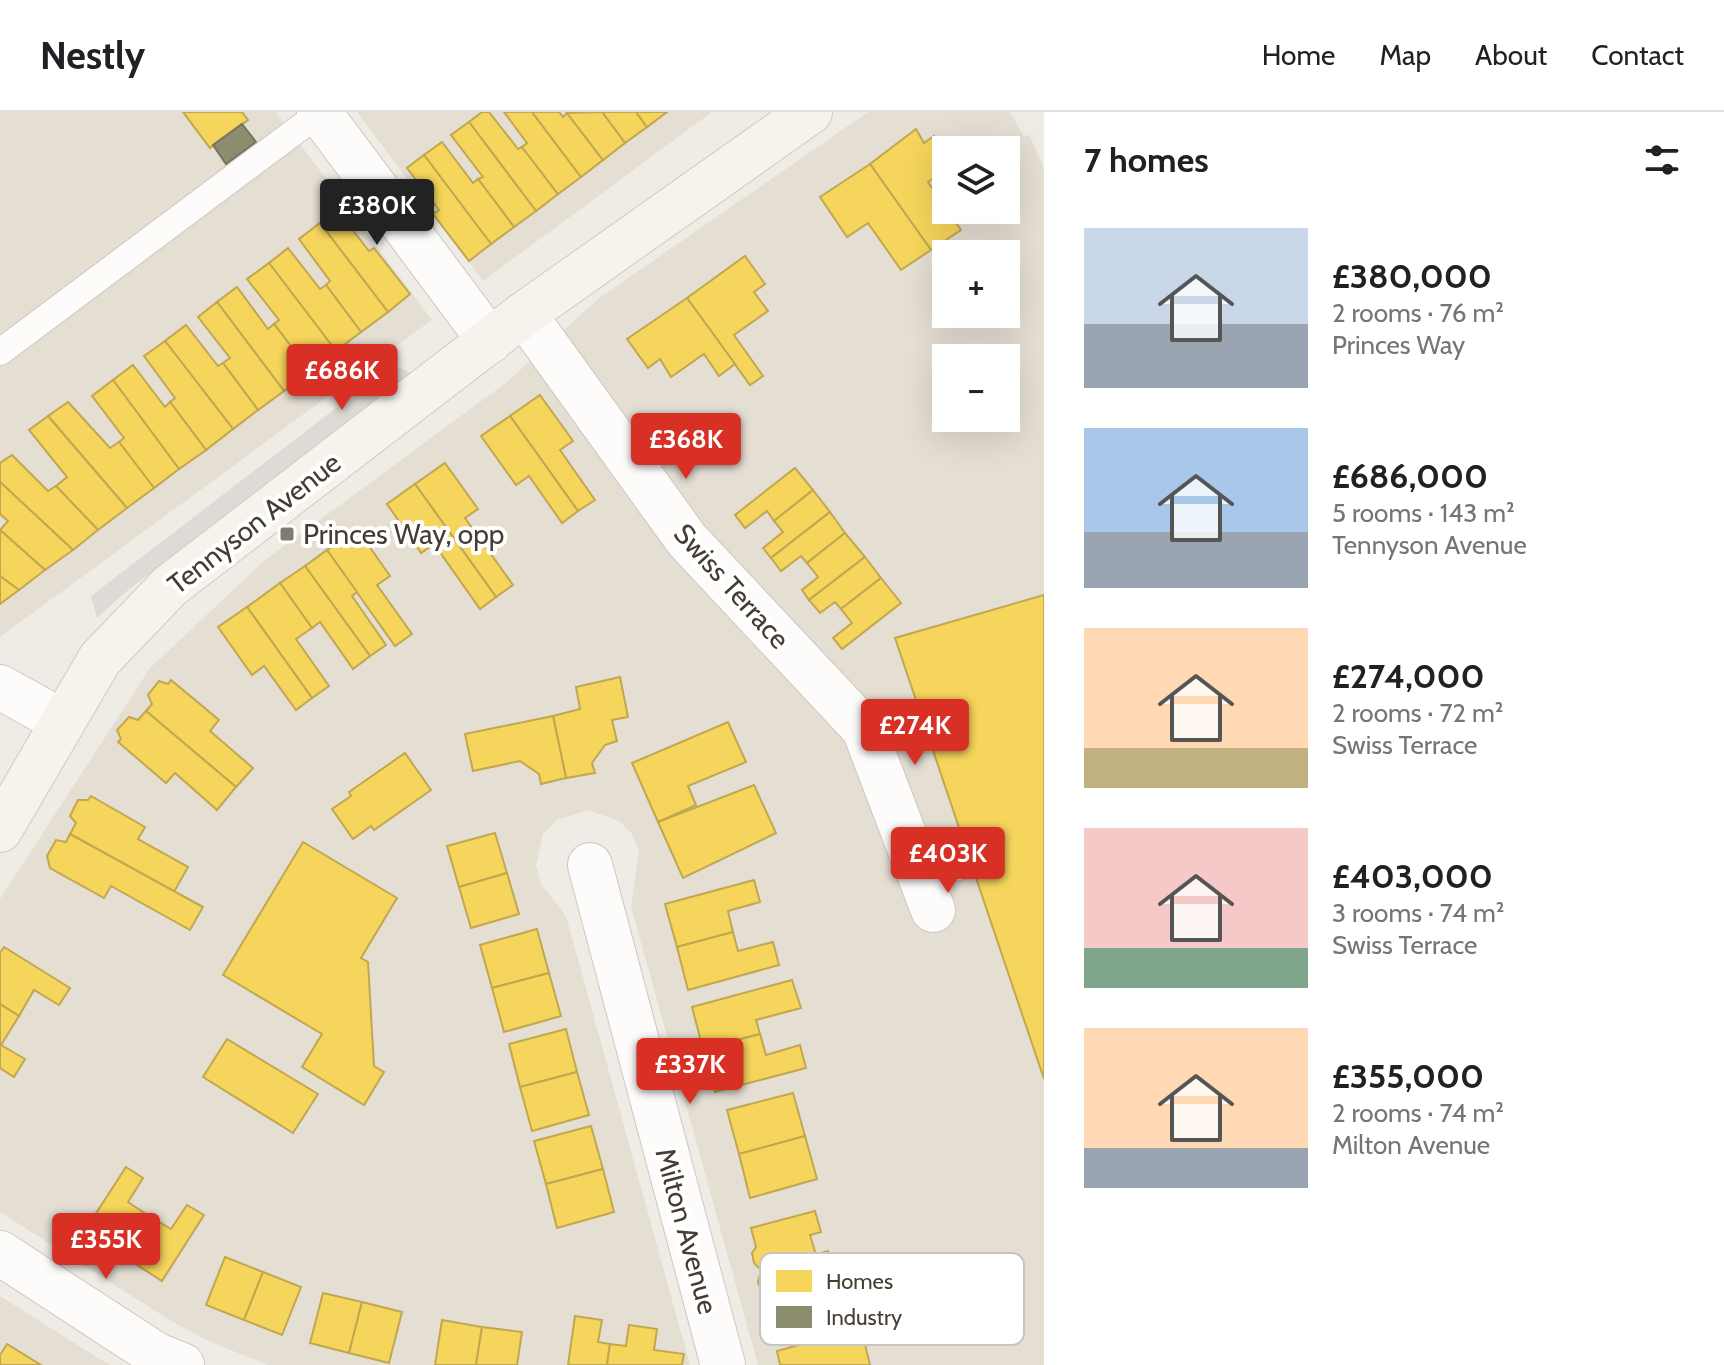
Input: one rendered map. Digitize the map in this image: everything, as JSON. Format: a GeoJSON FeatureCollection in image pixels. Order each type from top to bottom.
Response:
{"type":"FeatureCollection","features":[{"type":"Feature","properties":{"kind":"main road","name":"Tennyson Avenue"},"geometry":{"type":"LineString","coordinates":[[0,830],[100,659],[170,586],[524,314],[810,112]]}},
{"type":"Feature","properties":{"kind":"street"},"geometry":{"type":"LineString","coordinates":[[320,112],[490,341]]}},
{"type":"Feature","properties":{"kind":"street","name":"Swiss Terrace"},"geometry":{"type":"LineString","coordinates":[[524,314],[687,540],[864,729],[933,910]]}},
{"type":"Feature","properties":{"kind":"street"},"geometry":{"type":"LineString","coordinates":[[0,687],[61,721]]}},
{"type":"Feature","properties":{"kind":"street"},"geometry":{"type":"LineString","coordinates":[[918,868],[962,857]]}},
{"type":"Feature","properties":{"kind":"street","name":"Milton Avenue"},"geometry":{"type":"LineString","coordinates":[[590,865],[723,1365]]}},
{"type":"Feature","properties":{"kind":"street"},"geometry":{"type":"LineString","coordinates":[[0,1253],[155,1354],[182,1365]]}},
{"type":"Feature","properties":{"kind":"lane"},"geometry":{"type":"LineString","coordinates":[[0,352],[320,112]]}},
{"type":"Feature","properties":{"kind":"shaded area"},"geometry":{"type":"Polygon","coordinates":[[[0,112],[276,112],[432,320],[0,637],[0,112]]]}},
{"type":"Feature","properties":{"kind":"shaded area"},"geometry":{"type":"Polygon","coordinates":[[[357,112],[712,112],[483,281],[357,112]]]}},
{"type":"Feature","properties":{"kind":"shaded area"},"geometry":{"type":"Polygon","coordinates":[[[868,112],[1010,112],[1024,137],[1029,135],[1044,168],[1044,1365],[758,1365],[631,906],[639,852],[632,834],[619,821],[588,810],[557,820],[543,834],[536,865],[541,884],[566,916],[690,1365],[268,1365],[204,1339],[168,1319],[0,1212],[0,899],[150,668],[264,561],[507,382],[598,299],[868,112]]]}},
{"type":"Feature","properties":{"kind":"shaded area"},"geometry":{"type":"Polygon","coordinates":[[[392,365],[411,373],[127,591],[97,618],[91,596],[392,365]]]}},
{"type":"Feature","properties":{"kind":"shaded area"},"geometry":{"type":"Polygon","coordinates":[[[0,1296],[101,1360],[111,1365],[0,1365],[0,1296]]]}},
{"type":"Feature","properties":{"kind":"building: Homes"},"geometry":{"type":"Polygon","coordinates":[[[183,112],[242,112],[248,120],[210,148],[183,112]]]}},
{"type":"Feature","properties":{"kind":"building: Homes"},"geometry":{"type":"Polygon","coordinates":[[[482,112],[489,112],[518,149],[522,147],[558,194],[536,211],[469,122],[482,112]]]}},
{"type":"Feature","properties":{"kind":"building: Homes"},"geometry":{"type":"Polygon","coordinates":[[[504,112],[532,112],[581,177],[558,194],[522,147],[527,143],[504,112]]]}},
{"type":"Feature","properties":{"kind":"building: Homes"},"geometry":{"type":"Polygon","coordinates":[[[532,112],[559,112],[563,117],[567,113],[603,160],[581,177],[532,112]]]}},
{"type":"Feature","properties":{"kind":"building: Homes"},"geometry":{"type":"Polygon","coordinates":[[[602,112],[636,112],[647,127],[625,143],[602,112]]]}},
{"type":"Feature","properties":{"kind":"building: Homes"},"geometry":{"type":"Polygon","coordinates":[[[602,112],[625,143],[603,160],[567,113],[602,112]]]}},
{"type":"Feature","properties":{"kind":"building: Homes"},"geometry":{"type":"Polygon","coordinates":[[[636,112],[667,112],[647,127],[636,112]]]}},
{"type":"Feature","properties":{"kind":"building: Homes"},"geometry":{"type":"Polygon","coordinates":[[[469,122],[536,211],[514,227],[478,179],[483,177],[451,135],[469,122]]]}},
{"type":"Feature","properties":{"kind":"building: Homes"},"geometry":{"type":"Polygon","coordinates":[[[916,129],[924,143],[932,137],[932,179],[928,182],[932,188],[932,224],[957,224],[961,230],[946,240],[932,240],[931,250],[870,164],[916,129]]]}},
{"type":"Feature","properties":{"kind":"building: Homes"},"geometry":{"type":"Polygon","coordinates":[[[442,142],[473,183],[478,179],[514,227],[491,244],[424,155],[442,142]]]}},
{"type":"Feature","properties":{"kind":"building: Homes"},"geometry":{"type":"Polygon","coordinates":[[[424,155],[491,244],[469,261],[433,214],[439,210],[407,168],[424,155]]]}},
{"type":"Feature","properties":{"kind":"building: Homes"},"geometry":{"type":"Polygon","coordinates":[[[870,164],[931,250],[901,270],[868,223],[847,237],[820,197],[870,164]]]}},
{"type":"Feature","properties":{"kind":"building: Homes"},"geometry":{"type":"Polygon","coordinates":[[[337,210],[369,251],[374,248],[410,294],[388,312],[320,223],[337,210]]]}},
{"type":"Feature","properties":{"kind":"building: Homes"},"geometry":{"type":"Polygon","coordinates":[[[320,223],[388,312],[361,332],[326,285],[330,281],[299,239],[320,223]]]}},
{"type":"Feature","properties":{"kind":"building: Homes"},"geometry":{"type":"Polygon","coordinates":[[[288,248],[320,289],[326,285],[361,332],[336,351],[269,263],[288,248]]]}},
{"type":"Feature","properties":{"kind":"building: Homes"},"geometry":{"type":"Polygon","coordinates":[[[745,256],[765,284],[754,292],[768,311],[734,335],[763,376],[750,385],[687,298],[745,256]]]}},
{"type":"Feature","properties":{"kind":"building: Homes"},"geometry":{"type":"Polygon","coordinates":[[[269,263],[336,351],[310,371],[274,324],[279,320],[247,279],[269,263]]]}},
{"type":"Feature","properties":{"kind":"building: Homes"},"geometry":{"type":"Polygon","coordinates":[[[237,287],[268,329],[274,324],[310,371],[284,391],[217,302],[237,287]]]}},
{"type":"Feature","properties":{"kind":"building: Homes"},"geometry":{"type":"Polygon","coordinates":[[[687,298],[735,364],[719,376],[704,354],[671,377],[660,359],[648,368],[627,339],[687,298]]]}},
{"type":"Feature","properties":{"kind":"building: Homes"},"geometry":{"type":"Polygon","coordinates":[[[217,302],[284,391],[258,410],[223,363],[230,358],[198,317],[217,302]]]}},
{"type":"Feature","properties":{"kind":"building: Homes"},"geometry":{"type":"Polygon","coordinates":[[[186,325],[218,366],[223,363],[258,410],[233,429],[165,341],[186,325]]]}},
{"type":"Feature","properties":{"kind":"building: Homes"},"geometry":{"type":"Polygon","coordinates":[[[165,341],[233,429],[206,450],[170,402],[175,398],[144,356],[165,341]]]}},
{"type":"Feature","properties":{"kind":"building: Homes"},"geometry":{"type":"Polygon","coordinates":[[[133,365],[165,407],[170,402],[206,450],[179,469],[113,380],[133,365]]]}},
{"type":"Feature","properties":{"kind":"building: Homes"},"geometry":{"type":"Polygon","coordinates":[[[113,380],[179,469],[154,488],[119,442],[124,438],[92,396],[113,380]]]}},
{"type":"Feature","properties":{"kind":"building: Homes"},"geometry":{"type":"Polygon","coordinates":[[[540,395],[573,441],[560,450],[595,500],[578,511],[510,416],[540,395]]]}},
{"type":"Feature","properties":{"kind":"building: Homes"},"geometry":{"type":"Polygon","coordinates":[[[68,402],[110,448],[119,442],[154,488],[127,508],[48,416],[68,402]]]}},
{"type":"Feature","properties":{"kind":"building: Homes"},"geometry":{"type":"Polygon","coordinates":[[[48,416],[127,508],[98,530],[56,486],[67,477],[29,430],[48,416]]]}},
{"type":"Feature","properties":{"kind":"building: Homes"},"geometry":{"type":"Polygon","coordinates":[[[510,416],[578,511],[562,523],[529,476],[516,485],[481,436],[510,416]]]}},
{"type":"Feature","properties":{"kind":"building: Homes"},"geometry":{"type":"Polygon","coordinates":[[[12,455],[48,491],[56,486],[98,530],[73,550],[0,482],[0,463],[12,455]]]}},
{"type":"Feature","properties":{"kind":"building: Homes"},"geometry":{"type":"Polygon","coordinates":[[[445,463],[478,509],[465,518],[513,585],[496,597],[415,484],[445,463]]]}},
{"type":"Feature","properties":{"kind":"building: Homes"},"geometry":{"type":"Polygon","coordinates":[[[795,468],[813,490],[774,521],[767,511],[745,528],[735,515],[795,468]]]}},
{"type":"Feature","properties":{"kind":"building: Homes"},"geometry":{"type":"Polygon","coordinates":[[[0,482],[73,550],[45,570],[0,530],[8,521],[0,514],[0,482]]]}},
{"type":"Feature","properties":{"kind":"building: Homes"},"geometry":{"type":"Polygon","coordinates":[[[415,484],[496,597],[480,609],[434,544],[421,553],[387,504],[415,484]]]}},
{"type":"Feature","properties":{"kind":"building: Homes"},"geometry":{"type":"Polygon","coordinates":[[[813,490],[830,512],[771,558],[763,548],[783,532],[774,521],[813,490]]]}},
{"type":"Feature","properties":{"kind":"building: Homes"},"geometry":{"type":"Polygon","coordinates":[[[830,512],[845,533],[807,563],[801,556],[781,571],[771,558],[830,512]]]}},
{"type":"Feature","properties":{"kind":"building: Homes"},"geometry":{"type":"Polygon","coordinates":[[[357,529],[390,576],[377,585],[412,634],[395,646],[327,550],[357,529]]]}},
{"type":"Feature","properties":{"kind":"building: Homes"},"geometry":{"type":"Polygon","coordinates":[[[0,530],[45,570],[19,590],[0,576],[0,530]]]}},
{"type":"Feature","properties":{"kind":"building: Homes"},"geometry":{"type":"Polygon","coordinates":[[[845,533],[865,557],[809,600],[802,590],[818,577],[807,563],[845,533]]]}},
{"type":"Feature","properties":{"kind":"building: Homes"},"geometry":{"type":"Polygon","coordinates":[[[327,550],[357,592],[352,596],[386,645],[370,656],[305,566],[327,550]]]}},
{"type":"Feature","properties":{"kind":"building: Homes"},"geometry":{"type":"Polygon","coordinates":[[[865,557],[881,578],[841,609],[835,602],[820,613],[809,600],[865,557]]]}},
{"type":"Feature","properties":{"kind":"building: Homes"},"geometry":{"type":"Polygon","coordinates":[[[305,566],[370,656],[353,669],[320,622],[312,628],[280,583],[305,566]]]}},
{"type":"Feature","properties":{"kind":"building: Homes"},"geometry":{"type":"Polygon","coordinates":[[[0,576],[19,590],[0,604],[0,576]]]}},
{"type":"Feature","properties":{"kind":"building: Homes"},"geometry":{"type":"Polygon","coordinates":[[[881,578],[901,603],[842,649],[833,638],[852,623],[841,609],[881,578]]]}},
{"type":"Feature","properties":{"kind":"building: Homes"},"geometry":{"type":"Polygon","coordinates":[[[280,583],[312,628],[296,639],[329,686],[312,698],[247,607],[280,583]]]}},
{"type":"Feature","properties":{"kind":"building: Homes"},"geometry":{"type":"Polygon","coordinates":[[[1044,595],[1044,1079],[895,638],[1044,595]]]}},
{"type":"Feature","properties":{"kind":"building: Homes"},"geometry":{"type":"Polygon","coordinates":[[[247,607],[312,698],[296,710],[264,666],[252,675],[218,627],[247,607]]]}},
{"type":"Feature","properties":{"kind":"building: Homes"},"geometry":{"type":"Polygon","coordinates":[[[620,677],[628,717],[612,720],[617,741],[605,745],[592,763],[595,773],[566,778],[553,716],[580,709],[576,687],[620,677]]]}},
{"type":"Feature","properties":{"kind":"building: Homes"},"geometry":{"type":"Polygon","coordinates":[[[171,680],[219,720],[210,731],[253,768],[236,787],[146,711],[152,704],[148,695],[159,681],[168,684],[171,680]]]}},
{"type":"Feature","properties":{"kind":"building: Homes"},"geometry":{"type":"Polygon","coordinates":[[[146,711],[236,787],[217,810],[175,773],[166,783],[118,742],[121,739],[117,730],[129,717],[138,720],[146,711]]]}},
{"type":"Feature","properties":{"kind":"building: Homes"},"geometry":{"type":"Polygon","coordinates":[[[553,716],[566,778],[541,784],[539,774],[520,761],[473,771],[465,734],[553,716]]]}},
{"type":"Feature","properties":{"kind":"building: Homes"},"geometry":{"type":"Polygon","coordinates":[[[728,722],[746,762],[688,786],[696,805],[658,822],[632,763],[728,722]]]}},
{"type":"Feature","properties":{"kind":"building: Homes"},"geometry":{"type":"Polygon","coordinates":[[[405,753],[431,790],[374,830],[371,826],[353,839],[332,809],[351,796],[349,792],[405,753]]]}},
{"type":"Feature","properties":{"kind":"building: Homes"},"geometry":{"type":"Polygon","coordinates":[[[754,785],[776,833],[683,878],[658,822],[754,785]]]}},
{"type":"Feature","properties":{"kind":"building: Homes"},"geometry":{"type":"Polygon","coordinates":[[[91,796],[145,827],[138,839],[188,867],[174,892],[70,834],[76,823],[70,816],[78,800],[88,800],[91,796]]]}},
{"type":"Feature","properties":{"kind":"building: Homes"},"geometry":{"type":"Polygon","coordinates":[[[495,833],[507,873],[459,887],[447,846],[495,833]]]}},
{"type":"Feature","properties":{"kind":"building: Homes"},"geometry":{"type":"Polygon","coordinates":[[[70,834],[203,907],[190,930],[111,886],[104,898],[50,868],[47,856],[56,840],[66,842],[70,834]]]}},
{"type":"Feature","properties":{"kind":"building: Homes"},"geometry":{"type":"Polygon","coordinates":[[[303,842],[397,898],[361,958],[368,962],[374,1066],[384,1072],[364,1105],[302,1067],[322,1034],[223,975],[303,842]]]}},
{"type":"Feature","properties":{"kind":"building: Homes"},"geometry":{"type":"Polygon","coordinates":[[[507,873],[519,914],[471,928],[459,887],[507,873]]]}},
{"type":"Feature","properties":{"kind":"building: Homes"},"geometry":{"type":"Polygon","coordinates":[[[754,880],[760,902],[728,911],[733,932],[677,947],[665,904],[754,880]]]}},
{"type":"Feature","properties":{"kind":"building: Homes"},"geometry":{"type":"Polygon","coordinates":[[[537,929],[549,973],[492,988],[480,945],[537,929]]]}},
{"type":"Feature","properties":{"kind":"building: Homes"},"geometry":{"type":"Polygon","coordinates":[[[733,932],[738,951],[773,942],[779,965],[688,990],[677,947],[733,932]]]}},
{"type":"Feature","properties":{"kind":"building: Homes"},"geometry":{"type":"Polygon","coordinates":[[[4,947],[70,988],[59,1005],[34,990],[19,1016],[0,1004],[0,953],[4,947]]]}},
{"type":"Feature","properties":{"kind":"building: Homes"},"geometry":{"type":"Polygon","coordinates":[[[549,973],[561,1016],[504,1032],[492,988],[549,973]]]}},
{"type":"Feature","properties":{"kind":"building: Homes"},"geometry":{"type":"Polygon","coordinates":[[[792,980],[801,1008],[756,1020],[760,1034],[703,1049],[692,1007],[792,980]]]}},
{"type":"Feature","properties":{"kind":"building: Homes"},"geometry":{"type":"Polygon","coordinates":[[[0,1004],[19,1016],[1,1045],[25,1059],[14,1077],[0,1068],[0,1004]]]}},
{"type":"Feature","properties":{"kind":"building: Homes"},"geometry":{"type":"Polygon","coordinates":[[[566,1029],[577,1072],[520,1087],[509,1044],[566,1029]]]}},
{"type":"Feature","properties":{"kind":"building: Homes"},"geometry":{"type":"Polygon","coordinates":[[[760,1034],[766,1055],[800,1045],[806,1068],[715,1092],[703,1049],[760,1034]]]}},
{"type":"Feature","properties":{"kind":"building: Homes"},"geometry":{"type":"Polygon","coordinates":[[[227,1039],[318,1094],[293,1133],[203,1077],[227,1039]]]}},
{"type":"Feature","properties":{"kind":"building: Homes"},"geometry":{"type":"Polygon","coordinates":[[[577,1072],[589,1115],[532,1131],[520,1087],[577,1072]]]}},
{"type":"Feature","properties":{"kind":"building: Homes"},"geometry":{"type":"Polygon","coordinates":[[[793,1093],[805,1136],[739,1154],[727,1110],[793,1093]]]}},
{"type":"Feature","properties":{"kind":"building: Homes"},"geometry":{"type":"Polygon","coordinates":[[[591,1126],[603,1169],[546,1184],[534,1141],[591,1126]]]}},
{"type":"Feature","properties":{"kind":"building: Homes"},"geometry":{"type":"Polygon","coordinates":[[[805,1136],[817,1179],[750,1198],[739,1154],[805,1136]]]}},
{"type":"Feature","properties":{"kind":"building: Homes"},"geometry":{"type":"Polygon","coordinates":[[[126,1167],[143,1178],[128,1202],[149,1216],[123,1256],[84,1232],[126,1167]]]}},
{"type":"Feature","properties":{"kind":"building: Homes"},"geometry":{"type":"Polygon","coordinates":[[[603,1169],[614,1212],[557,1228],[546,1184],[603,1169]]]}},
{"type":"Feature","properties":{"kind":"building: Homes"},"geometry":{"type":"Polygon","coordinates":[[[187,1205],[204,1215],[162,1281],[123,1256],[149,1216],[171,1229],[187,1205]]]}},
{"type":"Feature","properties":{"kind":"building: Homes"},"geometry":{"type":"Polygon","coordinates":[[[815,1211],[821,1232],[810,1235],[815,1253],[760,1253],[760,1269],[754,1263],[752,1253],[756,1247],[751,1228],[815,1211]]]}},
{"type":"Feature","properties":{"kind":"building: Homes"},"geometry":{"type":"Polygon","coordinates":[[[225,1257],[263,1272],[244,1320],[206,1305],[225,1257]]]}},
{"type":"Feature","properties":{"kind":"building: Homes"},"geometry":{"type":"Polygon","coordinates":[[[263,1272],[301,1287],[282,1335],[244,1320],[263,1272]]]}},
{"type":"Feature","properties":{"kind":"building: Homes"},"geometry":{"type":"Polygon","coordinates":[[[323,1293],[362,1302],[349,1353],[310,1343],[323,1293]]]}},
{"type":"Feature","properties":{"kind":"building: Homes"},"geometry":{"type":"Polygon","coordinates":[[[362,1302],[402,1312],[389,1363],[349,1353],[362,1302]]]}},
{"type":"Feature","properties":{"kind":"building: Homes"},"geometry":{"type":"Polygon","coordinates":[[[575,1316],[602,1320],[598,1342],[610,1344],[607,1365],[568,1365],[575,1316]]]}},
{"type":"Feature","properties":{"kind":"building: Homes"},"geometry":{"type":"Polygon","coordinates":[[[442,1320],[482,1327],[476,1365],[435,1365],[442,1320]]]}},
{"type":"Feature","properties":{"kind":"building: Homes"},"geometry":{"type":"Polygon","coordinates":[[[629,1325],[657,1329],[654,1350],[684,1354],[682,1365],[607,1365],[610,1344],[626,1346],[629,1325]]]}},
{"type":"Feature","properties":{"kind":"building: Homes"},"geometry":{"type":"Polygon","coordinates":[[[482,1327],[522,1332],[517,1365],[476,1365],[482,1327]]]}},
{"type":"Feature","properties":{"kind":"building: Homes"},"geometry":{"type":"Polygon","coordinates":[[[7,1344],[41,1365],[0,1365],[0,1355],[7,1344]]]}},
{"type":"Feature","properties":{"kind":"building: Homes"},"geometry":{"type":"Polygon","coordinates":[[[799,1345],[865,1345],[870,1365],[780,1365],[777,1351],[799,1345]]]}},
{"type":"Feature","properties":{"kind":"building: Industry"},"geometry":{"type":"Polygon","coordinates":[[[242,124],[256,142],[226,164],[213,145],[242,124]]]}},
{"type":"Feature","properties":{"kind":"place","name":"Princes Way, opp"},"geometry":{"type":"Point","coordinates":[287,534]}}]}
